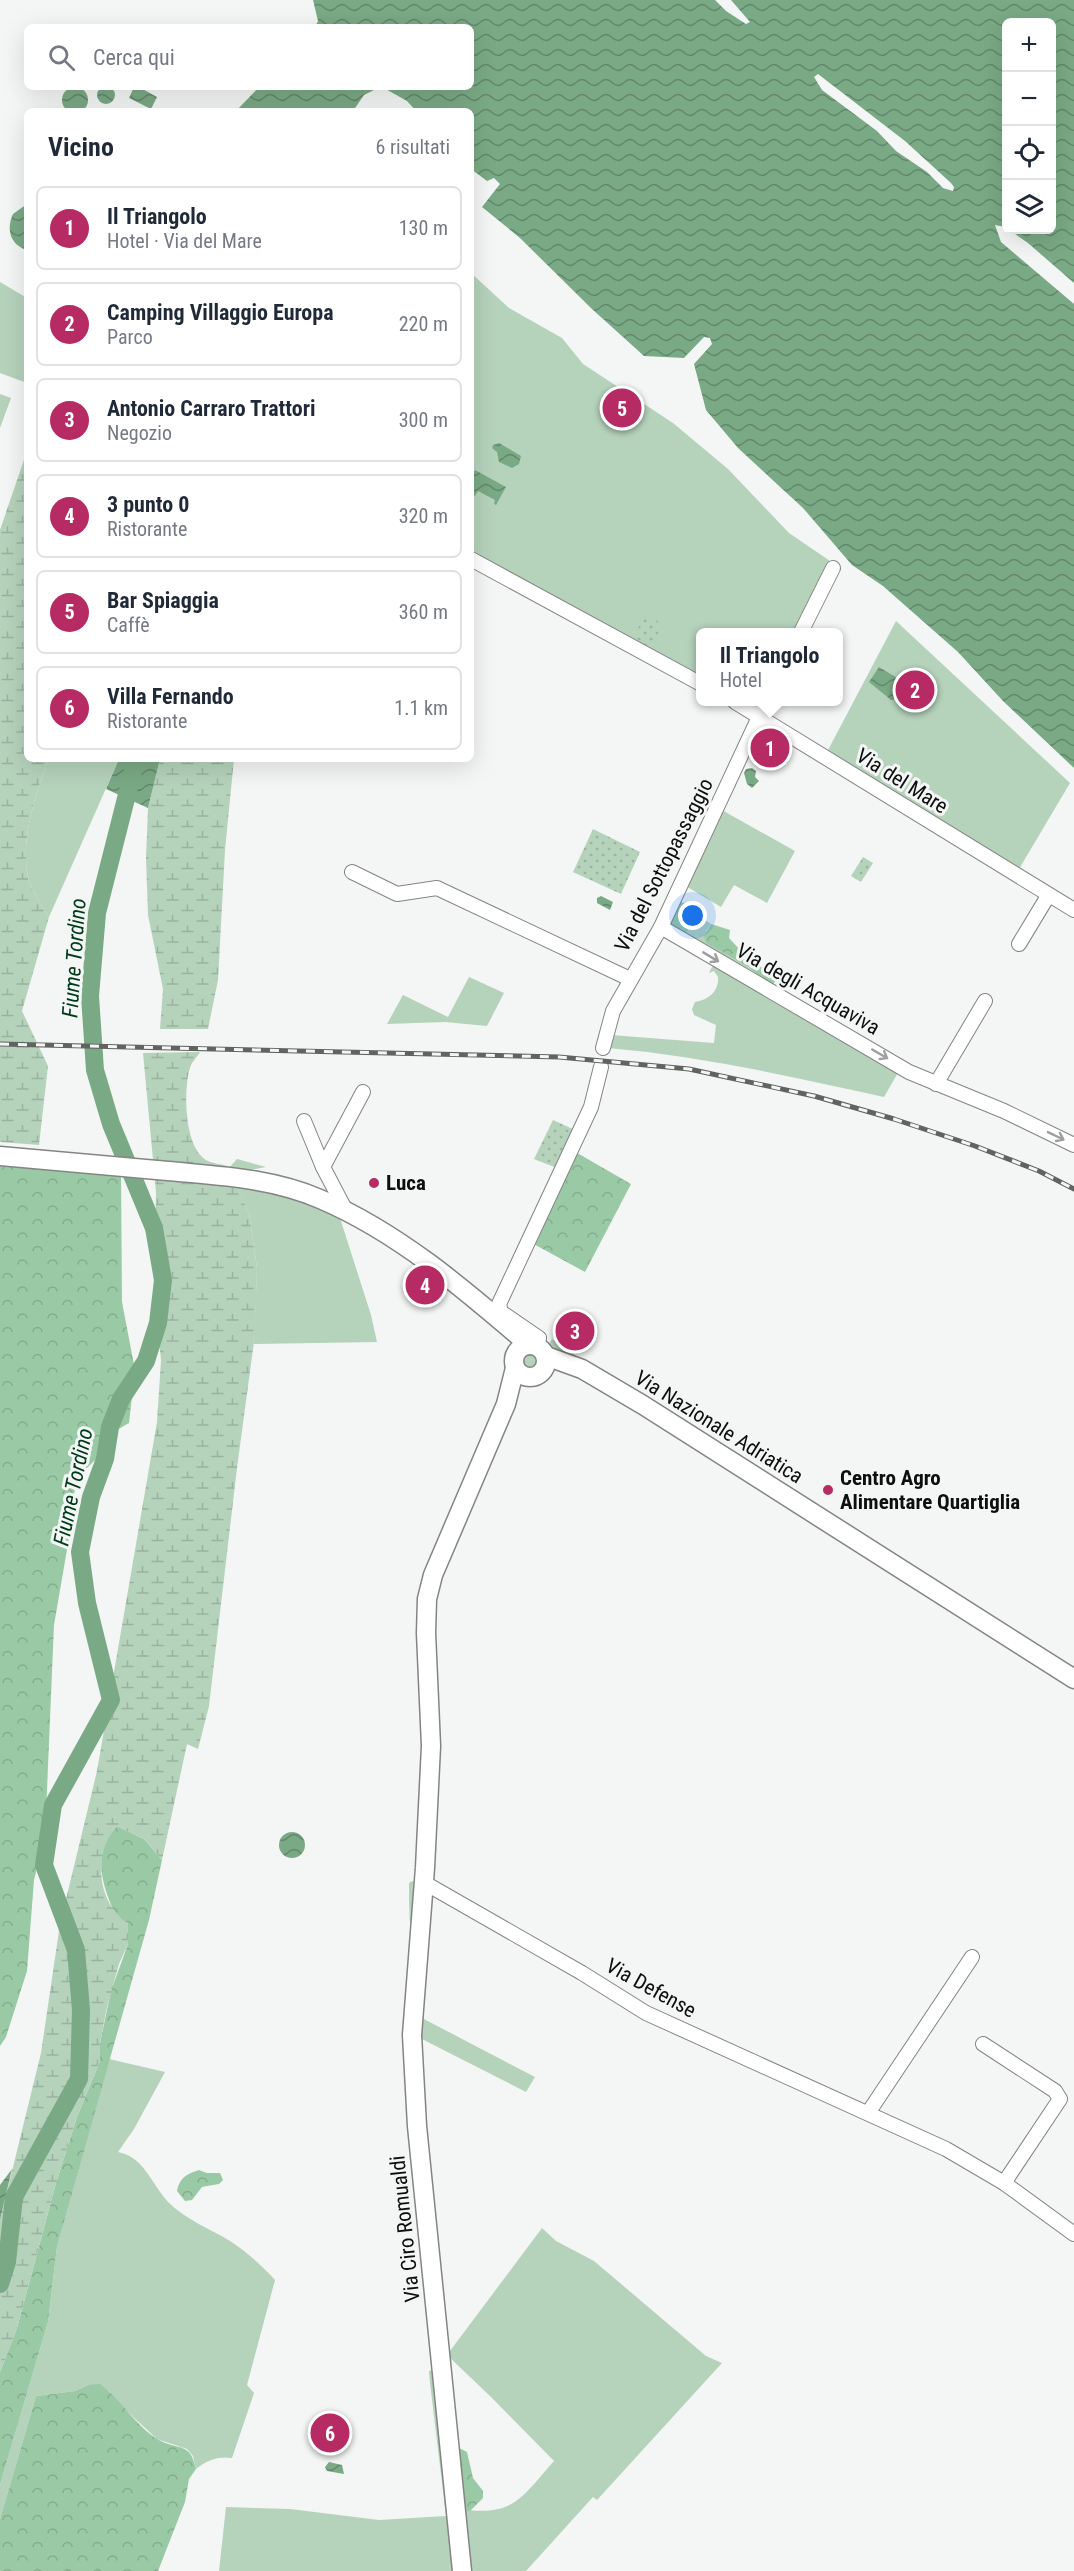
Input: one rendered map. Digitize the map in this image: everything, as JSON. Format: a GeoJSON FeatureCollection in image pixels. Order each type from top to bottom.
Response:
{"type":"FeatureCollection","features":[{"type":"Feature","properties":{"kind":"main road","name":"Via Nazionale Adriatica"},"geometry":{"type":"LineString","coordinates":[[0,1156],[222,1176],[276,1184],[340,1209],[405,1247],[537,1349],[582,1369],[643,1405],[1074,1679]]}},
{"type":"Feature","properties":{"kind":"main road","name":"Via Nazionale Adriatica"},"geometry":{"type":"LineString","coordinates":[[495,1316],[508,1342],[515,1366]]}},
{"type":"Feature","properties":{"kind":"main road"},"geometry":{"type":"LineString","coordinates":[[506,1404],[539,1375],[546,1365],[537,1349],[518,1351],[515,1366],[527,1377],[539,1375],[582,1369]]}},
{"type":"Feature","properties":{"kind":"main road","name":"Via Ciro Romualdi"},"geometry":{"type":"LineString","coordinates":[[462,2571],[417,2126],[412,2035],[431,1746],[426,1633],[427,1599],[433,1575],[506,1404],[515,1366]]}},
{"type":"Feature","properties":{"kind":"street"},"geometry":{"type":"LineString","coordinates":[[474,562],[696,681]]}},
{"type":"Feature","properties":{"kind":"street"},"geometry":{"type":"LineString","coordinates":[[803,628],[833,568]]}},
{"type":"Feature","properties":{"kind":"street","name":"Via del Mare"},"geometry":{"type":"LineString","coordinates":[[743,706],[1074,910]]}},
{"type":"Feature","properties":{"kind":"street","name":"Via del Sottopassaggio"},"geometry":{"type":"LineString","coordinates":[[603,1048],[613,1011],[661,927],[764,706]]}},
{"type":"Feature","properties":{"kind":"street"},"geometry":{"type":"LineString","coordinates":[[352,872],[397,894],[437,888],[630,979]]}},
{"type":"Feature","properties":{"kind":"street"},"geometry":{"type":"LineString","coordinates":[[1019,944],[1048,896]]}},
{"type":"Feature","properties":{"kind":"street","name":"Via degli Acquaviva"},"geometry":{"type":"LineString","coordinates":[[661,927],[909,1072],[1004,1111],[1074,1145]]}},
{"type":"Feature","properties":{"kind":"street"},"geometry":{"type":"LineString","coordinates":[[936,1084],[985,1001]]}},
{"type":"Feature","properties":{"kind":"street"},"geometry":{"type":"LineString","coordinates":[[537,1349],[539,1338],[501,1312],[499,1304],[591,1107],[601,1067]]}},
{"type":"Feature","properties":{"kind":"street"},"geometry":{"type":"LineString","coordinates":[[323,1167],[363,1092]]}},
{"type":"Feature","properties":{"kind":"street"},"geometry":{"type":"LineString","coordinates":[[304,1121],[340,1209]]}},
{"type":"Feature","properties":{"kind":"street","name":"Via Defense"},"geometry":{"type":"LineString","coordinates":[[423,1882],[582,1973],[646,2013],[946,2150],[1004,2183],[1074,2234]]}},
{"type":"Feature","properties":{"kind":"street"},"geometry":{"type":"LineString","coordinates":[[868,2113],[972,1957]]}},
{"type":"Feature","properties":{"kind":"street"},"geometry":{"type":"LineString","coordinates":[[983,2044],[1055,2091],[1060,2099],[1004,2183]]}},
{"type":"Feature","properties":{"kind":"green space"},"geometry":{"type":"Polygon","coordinates":[[[474,276],[509,308],[562,338],[583,364],[673,423],[728,469],[789,533],[833,563],[800,628],[696,628],[696,677],[474,559],[474,276]]]}},
{"type":"Feature","properties":{"kind":"green space"},"geometry":{"type":"Polygon","coordinates":[[[0,282],[24,296],[24,382],[0,373],[0,282]]]}},
{"type":"Feature","properties":{"kind":"green space"},"geometry":{"type":"Polygon","coordinates":[[[0,394],[11,398],[0,428],[0,394]]]}},
{"type":"Feature","properties":{"kind":"green space"},"geometry":{"type":"Polygon","coordinates":[[[24,460],[24,762],[48,762],[30,819],[26,867],[35,895],[49,917],[22,1011],[48,1066],[39,1145],[0,1142],[0,530],[24,460]]]}},
{"type":"Feature","properties":{"kind":"green space"},"geometry":{"type":"Polygon","coordinates":[[[646,615],[663,624],[650,650],[631,640],[646,615]]]}},
{"type":"Feature","properties":{"kind":"green space"},"geometry":{"type":"Polygon","coordinates":[[[896,621],[1070,783],[1019,869],[827,752],[896,621]]]}},
{"type":"Feature","properties":{"kind":"green space"},"geometry":{"type":"Polygon","coordinates":[[[48,762],[118,762],[49,917],[35,895],[26,867],[27,836],[48,762]]]}},
{"type":"Feature","properties":{"kind":"green space"},"geometry":{"type":"Polygon","coordinates":[[[159,762],[234,762],[225,850],[218,980],[208,1029],[160,1029],[163,989],[148,915],[146,858],[148,808],[159,762]]]}},
{"type":"Feature","properties":{"kind":"green space"},"geometry":{"type":"Polygon","coordinates":[[[720,809],[795,851],[767,903],[734,885],[721,907],[684,885],[720,809]]]}},
{"type":"Feature","properties":{"kind":"green space"},"geometry":{"type":"Polygon","coordinates":[[[593,829],[640,852],[621,894],[573,872],[593,829]]]}},
{"type":"Feature","properties":{"kind":"green space"},"geometry":{"type":"Polygon","coordinates":[[[863,857],[873,863],[861,882],[851,876],[863,857]]]}},
{"type":"Feature","properties":{"kind":"green space"},"geometry":{"type":"Polygon","coordinates":[[[678,900],[698,915],[684,937],[666,926],[678,900]]]}},
{"type":"Feature","properties":{"kind":"green space"},"geometry":{"type":"Polygon","coordinates":[[[698,915],[711,924],[706,931],[718,949],[747,966],[757,976],[684,937],[698,915]]]}},
{"type":"Feature","properties":{"kind":"green space"},"geometry":{"type":"Polygon","coordinates":[[[711,924],[730,930],[729,938],[754,965],[778,972],[778,978],[771,987],[747,966],[706,943],[704,936],[711,924]]]}},
{"type":"Feature","properties":{"kind":"green space"},"geometry":{"type":"Polygon","coordinates":[[[713,965],[899,1071],[884,1097],[712,1062],[608,1048],[611,1035],[714,1043],[716,1025],[694,1015],[692,1009],[695,1002],[708,997],[717,987],[718,977],[714,971],[709,973],[713,965]]]}},
{"type":"Feature","properties":{"kind":"green space"},"geometry":{"type":"Polygon","coordinates":[[[469,977],[504,993],[487,1026],[445,1022],[387,1024],[403,995],[448,1017],[469,977]]]}},
{"type":"Feature","properties":{"kind":"green space"},"geometry":{"type":"Polygon","coordinates":[[[200,1052],[191,1066],[186,1090],[190,1133],[200,1155],[210,1162],[227,1166],[249,1213],[257,1268],[255,1334],[209,1706],[198,1749],[187,1744],[162,1860],[144,1839],[117,1826],[104,1849],[101,1863],[104,1891],[118,1914],[128,1923],[128,1944],[119,1964],[107,2007],[100,2043],[100,2061],[77,2117],[56,2183],[17,2328],[0,2372],[0,2220],[41,2053],[60,1924],[97,1771],[157,1422],[161,1360],[154,1293],[156,1192],[143,1053],[200,1052]]]}},
{"type":"Feature","properties":{"kind":"green space"},"geometry":{"type":"Polygon","coordinates":[[[553,1120],[575,1130],[557,1168],[534,1159],[553,1120]]]}},
{"type":"Feature","properties":{"kind":"green space"},"geometry":{"type":"Polygon","coordinates":[[[572,1150],[631,1184],[585,1272],[530,1242],[572,1150]]]}},
{"type":"Feature","properties":{"kind":"green space"},"geometry":{"type":"Polygon","coordinates":[[[237,1159],[266,1167],[244,1171],[228,1169],[237,1159]]]}},
{"type":"Feature","properties":{"kind":"green space"},"geometry":{"type":"Polygon","coordinates":[[[0,1162],[121,1174],[122,1302],[135,1370],[129,1423],[101,1439],[99,1456],[76,1479],[69,1538],[54,1625],[45,1837],[34,1880],[27,1971],[6,2037],[0,2046],[0,1162]]]}},
{"type":"Feature","properties":{"kind":"green space"},"geometry":{"type":"Polygon","coordinates":[[[236,1186],[290,1197],[340,1218],[371,1315],[377,1342],[254,1344],[257,1268],[249,1213],[236,1186]]]}},
{"type":"Feature","properties":{"kind":"green space"},"geometry":{"type":"Polygon","coordinates":[[[552,1339],[578,1357],[557,1353],[546,1348],[552,1339]]]}},
{"type":"Feature","properties":{"kind":"green space"},"geometry":{"type":"Polygon","coordinates":[[[530,1350],[539,1353],[542,1362],[539,1371],[530,1374],[521,1371],[518,1362],[521,1353],[530,1350]]]}},
{"type":"Feature","properties":{"kind":"green space"},"geometry":{"type":"Polygon","coordinates":[[[117,1826],[144,1839],[162,1860],[149,1920],[57,2247],[48,2322],[0,2485],[0,2372],[17,2328],[56,2183],[77,2117],[100,2061],[100,2043],[111,1991],[128,1944],[109,1900],[101,1869],[102,1854],[107,1840],[117,1826]]]}},
{"type":"Feature","properties":{"kind":"green space"},"geometry":{"type":"Polygon","coordinates":[[[415,1882],[411,1928],[409,1883],[415,1882]]]}},
{"type":"Feature","properties":{"kind":"green space"},"geometry":{"type":"Polygon","coordinates":[[[420,2017],[535,2077],[526,2092],[418,2037],[420,2017]]]}},
{"type":"Feature","properties":{"kind":"green space"},"geometry":{"type":"Polygon","coordinates":[[[109,2059],[165,2072],[134,2129],[118,2152],[127,2155],[141,2165],[162,2195],[175,2208],[236,2245],[275,2280],[247,2385],[254,2393],[232,2458],[213,2459],[196,2469],[193,2456],[187,2449],[157,2439],[117,2402],[109,2391],[88,2385],[75,2391],[36,2396],[0,2519],[0,2485],[48,2322],[57,2247],[109,2059]]]}},
{"type":"Feature","properties":{"kind":"green space"},"geometry":{"type":"Polygon","coordinates":[[[199,2170],[207,2173],[220,2173],[223,2180],[219,2184],[202,2187],[192,2200],[185,2201],[177,2191],[180,2182],[199,2170]]]}},
{"type":"Feature","properties":{"kind":"green space"},"geometry":{"type":"Polygon","coordinates":[[[542,2228],[556,2241],[594,2261],[706,2356],[722,2363],[597,2500],[593,2497],[526,2571],[466,2571],[459,2509],[492,2510],[515,2502],[554,2461],[447,2355],[542,2228]]]}},
{"type":"Feature","properties":{"kind":"green space"},"geometry":{"type":"Polygon","coordinates":[[[435,2370],[455,2571],[219,2571],[226,2507],[290,2509],[379,2520],[446,2516],[429,2371],[435,2370]]]}},
{"type":"Feature","properties":{"kind":"green space"},"geometry":{"type":"Polygon","coordinates":[[[100,2384],[150,2434],[159,2440],[187,2450],[194,2460],[196,2469],[189,2479],[185,2502],[158,2571],[0,2571],[0,2519],[36,2396],[75,2391],[88,2385],[100,2384]]]}},
{"type":"Feature","properties":{"kind":"green space"},"geometry":{"type":"Polygon","coordinates":[[[459,2448],[467,2452],[473,2478],[483,2491],[483,2498],[470,2511],[459,2509],[455,2449],[459,2448]]]}},
{"type":"Feature","properties":{"kind":"water"},"geometry":{"type":"Polygon","coordinates":[[[313,0],[1074,0],[1074,768],[1003,701],[958,652],[883,586],[852,565],[803,508],[738,448],[706,410],[694,364],[712,344],[710,338],[704,337],[684,358],[644,356],[520,238],[482,207],[500,184],[494,178],[487,181],[474,171],[474,108],[413,108],[407,101],[387,90],[474,90],[474,24],[316,24],[318,21],[313,0]]]}},
{"type":"Feature","properties":{"kind":"water"},"geometry":{"type":"Polygon","coordinates":[[[67,90],[83,90],[88,100],[85,108],[65,108],[63,105],[63,95],[67,90]]]}},
{"type":"Feature","properties":{"kind":"water"},"geometry":{"type":"Polygon","coordinates":[[[99,90],[113,90],[112,101],[106,104],[100,101],[97,95],[99,90]]]}},
{"type":"Feature","properties":{"kind":"water"},"geometry":{"type":"Polygon","coordinates":[[[133,90],[144,90],[157,97],[152,108],[129,98],[133,90]]]}},
{"type":"Feature","properties":{"kind":"water"},"geometry":{"type":"Polygon","coordinates":[[[256,90],[374,90],[364,95],[355,108],[239,108],[256,90]]]}},
{"type":"Feature","properties":{"kind":"water"},"geometry":{"type":"Polygon","coordinates":[[[24,206],[24,249],[11,236],[10,225],[13,214],[24,206]]]}},
{"type":"Feature","properties":{"kind":"water"},"geometry":{"type":"Polygon","coordinates":[[[499,443],[521,456],[519,464],[512,468],[499,462],[497,452],[492,448],[493,445],[499,443]]]}},
{"type":"Feature","properties":{"kind":"water"},"geometry":{"type":"Polygon","coordinates":[[[475,470],[506,487],[496,505],[495,500],[478,491],[474,496],[475,470]]]}},
{"type":"Feature","properties":{"kind":"water"},"geometry":{"type":"Polygon","coordinates":[[[879,667],[904,682],[897,699],[891,700],[869,682],[879,667]]]}},
{"type":"Feature","properties":{"kind":"water"},"geometry":{"type":"Polygon","coordinates":[[[118,762],[159,762],[148,808],[106,789],[118,762]]]}},
{"type":"Feature","properties":{"kind":"water"},"geometry":{"type":"Polygon","coordinates":[[[752,768],[756,771],[755,777],[759,781],[752,788],[747,784],[744,773],[746,769],[752,768]]]}},
{"type":"Feature","properties":{"kind":"water"},"geometry":{"type":"Polygon","coordinates":[[[601,896],[613,902],[610,910],[597,903],[597,898],[601,896]]]}},
{"type":"Feature","properties":{"kind":"water"},"geometry":{"type":"Polygon","coordinates":[[[292,1832],[301,1836],[305,1845],[301,1854],[292,1858],[283,1854],[279,1845],[283,1836],[292,1832]]]}},
{"type":"Feature","properties":{"kind":"water"},"geometry":{"type":"Polygon","coordinates":[[[12,2169],[0,2220],[0,2185],[12,2169]]]}},
{"type":"Feature","properties":{"kind":"water"},"geometry":{"type":"Polygon","coordinates":[[[329,2462],[342,2465],[344,2474],[327,2471],[325,2467],[329,2462]]]}},
{"type":"Feature","properties":{"kind":"pier"},"geometry":{"type":"Polygon","coordinates":[[[715,0],[731,0],[750,22],[746,24],[726,11],[715,0]]]}},
{"type":"Feature","properties":{"kind":"pier"},"geometry":{"type":"Polygon","coordinates":[[[818,74],[905,141],[951,183],[954,187],[953,191],[943,188],[927,172],[896,151],[877,131],[822,90],[814,77],[818,74]]]}},
{"type":"Feature","properties":{"kind":"pier"},"geometry":{"type":"Polygon","coordinates":[[[995,225],[1002,226],[1002,234],[1015,234],[1028,243],[1074,283],[1074,304],[1001,242],[995,225]]]}},
{"type":"Feature","properties":{"kind":"waterway","name":"Fiume Tordino"},"geometry":{"type":"LineString","coordinates":[[0,2284],[7,2262],[14,2197],[79,2079],[81,2010],[76,1950],[44,1865],[53,1805],[111,1700],[87,1603],[80,1552],[91,1497],[105,1459],[110,1427],[121,1399],[146,1361],[158,1323],[163,1280],[154,1228],[111,1124],[95,1070],[90,996],[97,913],[135,762]]}},
{"type":"Feature","properties":{"kind":"railway"},"geometry":{"type":"LineString","coordinates":[[0,1044],[559,1057],[689,1069],[814,1096],[894,1119],[975,1146],[1039,1171],[1074,1189]]}},
{"type":"Feature","properties":{"kind":"place","name":"Bar Spiaggia"},"geometry":{"type":"Point","coordinates":[622,408]}},
{"type":"Feature","properties":{"kind":"place","name":"Camping Villaggio Europa"},"geometry":{"type":"Point","coordinates":[915,690]}},
{"type":"Feature","properties":{"kind":"place","name":"Il Triangolo"},"geometry":{"type":"Point","coordinates":[770,748]}},
{"type":"Feature","properties":{"kind":"place","name":"Luca"},"geometry":{"type":"Point","coordinates":[374,1183]}},
{"type":"Feature","properties":{"kind":"place","name":"3 punto 0"},"geometry":{"type":"Point","coordinates":[425,1285]}},
{"type":"Feature","properties":{"kind":"place","name":"Antonio Carraro Trattori"},"geometry":{"type":"Point","coordinates":[575,1331]}},
{"type":"Feature","properties":{"kind":"place","name":"Centro Agro Alimentare Quartiglia"},"geometry":{"type":"Point","coordinates":[828,1490]}},
{"type":"Feature","properties":{"kind":"place","name":"Villa Fernando"},"geometry":{"type":"Point","coordinates":[330,2433]}}]}
